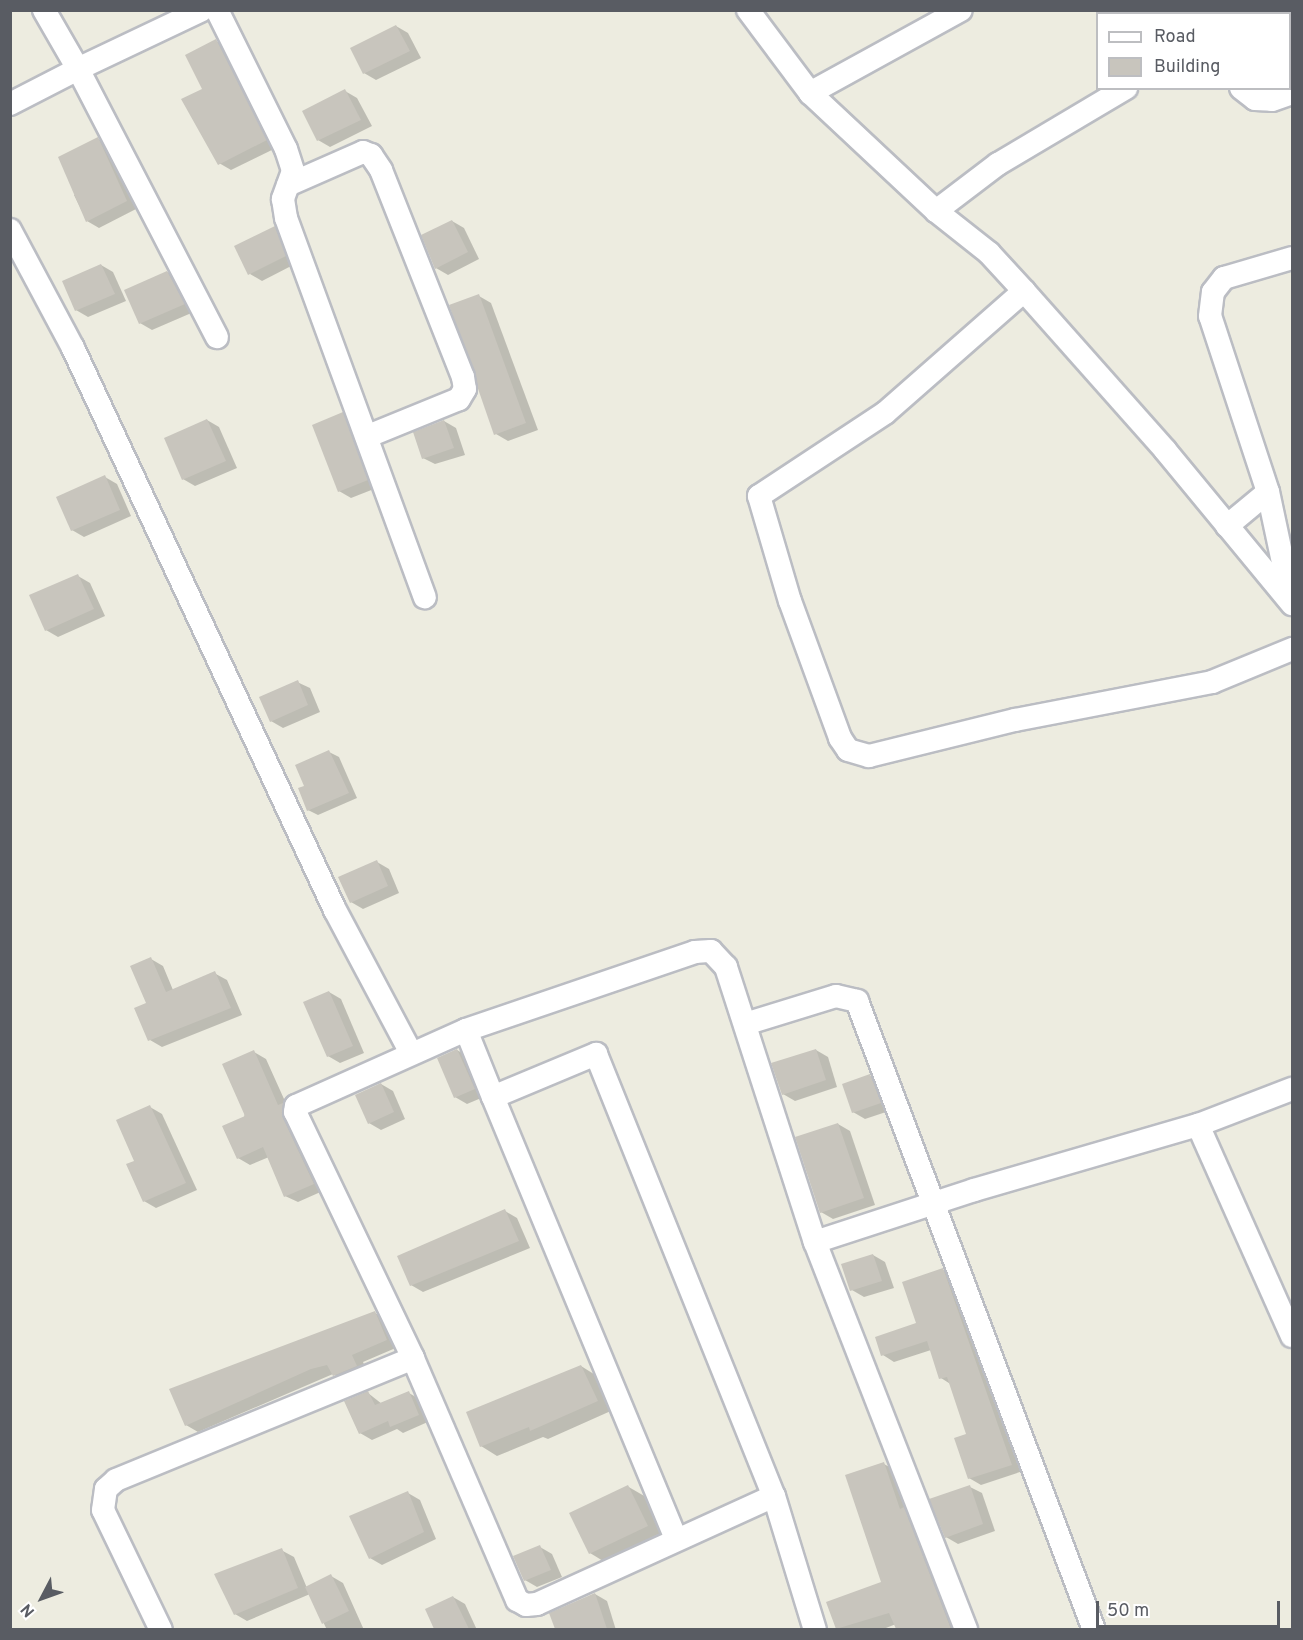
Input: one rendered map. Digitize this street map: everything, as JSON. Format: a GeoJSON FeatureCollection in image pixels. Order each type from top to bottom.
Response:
{"type":"FeatureCollection","features":[{"type":"Feature","properties":{"kind":"street"},"geometry":{"type":"LineString","coordinates":[[44,10],[78,69],[217,337]]}},
{"type":"Feature","properties":{"kind":"street"},"geometry":{"type":"LineString","coordinates":[[10,104],[202,10]]}},
{"type":"Feature","properties":{"kind":"street"},"geometry":{"type":"LineString","coordinates":[[217,10],[286,149],[292,171],[283,199],[286,218],[425,597]]}},
{"type":"Feature","properties":{"kind":"street"},"geometry":{"type":"LineString","coordinates":[[748,10],[810,93],[936,211],[989,253],[1024,291],[1292,603]]}},
{"type":"Feature","properties":{"kind":"street"},"geometry":{"type":"LineString","coordinates":[[810,93],[937,17],[961,10]]}},
{"type":"Feature","properties":{"kind":"street"},"geometry":{"type":"LineString","coordinates":[[936,211],[998,164],[1123,90]]}},
{"type":"Feature","properties":{"kind":"street"},"geometry":{"type":"LineString","coordinates":[[1244,90],[1255,99],[1272,100],[1293,93]]}},
{"type":"Feature","properties":{"kind":"street"},"geometry":{"type":"LineString","coordinates":[[288,185],[363,152],[371,155],[381,170],[463,377],[465,389],[459,399],[366,437]]}},
{"type":"Feature","properties":{"kind":"street"},"geometry":{"type":"LineString","coordinates":[[10,230],[74,348],[334,910],[411,1053]]}},
{"type":"Feature","properties":{"kind":"street"},"geometry":{"type":"LineString","coordinates":[[1292,603],[1268,492],[1210,316],[1213,292],[1224,278],[1293,258]]}},
{"type":"Feature","properties":{"kind":"street"},"geometry":{"type":"LineString","coordinates":[[1024,291],[885,413],[759,496],[790,601],[840,738],[848,750],[869,756],[1015,720],[1212,682],[1293,649]]}},
{"type":"Feature","properties":{"kind":"street"},"geometry":{"type":"LineString","coordinates":[[1227,526],[1268,492]]}},
{"type":"Feature","properties":{"kind":"street"},"geometry":{"type":"LineString","coordinates":[[774,1496],[537,1604],[526,1605],[517,1600],[413,1358],[295,1112],[301,1102],[466,1030],[696,952],[711,951],[726,967],[815,1242],[966,1629]]}},
{"type":"Feature","properties":{"kind":"street"},"geometry":{"type":"LineString","coordinates":[[745,1024],[837,996],[850,996],[857,1001],[1094,1629]]}},
{"type":"Feature","properties":{"kind":"street"},"geometry":{"type":"LineString","coordinates":[[466,1030],[676,1539]]}},
{"type":"Feature","properties":{"kind":"street"},"geometry":{"type":"LineString","coordinates":[[493,1097],[596,1054],[774,1496],[815,1629]]}},
{"type":"Feature","properties":{"kind":"street"},"geometry":{"type":"LineString","coordinates":[[815,1242],[1198,1125],[1293,1089]]}},
{"type":"Feature","properties":{"kind":"street"},"geometry":{"type":"LineString","coordinates":[[1198,1125],[1293,1336]]}},
{"type":"Feature","properties":{"kind":"street"},"geometry":{"type":"LineString","coordinates":[[161,1629],[103,1510],[106,1490],[116,1480],[413,1358]]}},
{"type":"Feature","properties":{"kind":"building"},"geometry":{"type":"Polygon","coordinates":[[[396,25],[410,51],[363,74],[350,48],[396,25]]]}},
{"type":"Feature","properties":{"kind":"building"},"geometry":{"type":"Polygon","coordinates":[[[216,39],[267,140],[218,165],[181,99],[202,89],[185,55],[216,39]]]}},
{"type":"Feature","properties":{"kind":"building"},"geometry":{"type":"Polygon","coordinates":[[[345,89],[361,120],[317,141],[302,111],[345,89]]]}},
{"type":"Feature","properties":{"kind":"building"},"geometry":{"type":"Polygon","coordinates":[[[98,137],[127,201],[86,222],[58,157],[98,137]]]}},
{"type":"Feature","properties":{"kind":"building"},"geometry":{"type":"Polygon","coordinates":[[[452,220],[468,252],[435,269],[421,235],[452,220]]]}},
{"type":"Feature","properties":{"kind":"building"},"geometry":{"type":"Polygon","coordinates":[[[275,226],[286,256],[248,275],[234,246],[275,226]]]}},
{"type":"Feature","properties":{"kind":"building"},"geometry":{"type":"Polygon","coordinates":[[[101,264],[115,294],[75,311],[62,281],[101,264]]]}},
{"type":"Feature","properties":{"kind":"building"},"geometry":{"type":"Polygon","coordinates":[[[167,271],[185,304],[139,324],[124,290],[167,271]]]}},
{"type":"Feature","properties":{"kind":"building"},"geometry":{"type":"Polygon","coordinates":[[[479,294],[526,423],[494,435],[449,305],[479,294]]]}},
{"type":"Feature","properties":{"kind":"building"},"geometry":{"type":"Polygon","coordinates":[[[343,412],[368,480],[338,492],[312,425],[343,412]]]}},
{"type":"Feature","properties":{"kind":"building"},"geometry":{"type":"Polygon","coordinates":[[[207,419],[226,461],[182,480],[164,438],[207,419]]]}},
{"type":"Feature","properties":{"kind":"building"},"geometry":{"type":"Polygon","coordinates":[[[444,420],[454,448],[422,459],[413,432],[444,420]]]}},
{"type":"Feature","properties":{"kind":"building"},"geometry":{"type":"Polygon","coordinates":[[[105,475],[120,510],[71,531],[56,497],[105,475]]]}},
{"type":"Feature","properties":{"kind":"building"},"geometry":{"type":"Polygon","coordinates":[[[78,574],[94,609],[45,631],[29,595],[78,574]]]}},
{"type":"Feature","properties":{"kind":"building"},"geometry":{"type":"Polygon","coordinates":[[[298,680],[308,705],[270,722],[259,697],[298,680]]]}},
{"type":"Feature","properties":{"kind":"building"},"geometry":{"type":"Polygon","coordinates":[[[329,750],[349,793],[307,811],[298,788],[304,786],[295,765],[329,750]]]}},
{"type":"Feature","properties":{"kind":"building"},"geometry":{"type":"Polygon","coordinates":[[[377,860],[388,886],[350,903],[338,877],[377,860]]]}},
{"type":"Feature","properties":{"kind":"building"},"geometry":{"type":"Polygon","coordinates":[[[151,957],[166,992],[215,971],[231,1008],[148,1041],[134,1008],[146,1003],[130,966],[151,957]]]}},
{"type":"Feature","properties":{"kind":"building"},"geometry":{"type":"Polygon","coordinates":[[[329,991],[353,1046],[327,1057],[303,1002],[329,991]]]}},
{"type":"Feature","properties":{"kind":"building"},"geometry":{"type":"Polygon","coordinates":[[[457,1049],[475,1089],[454,1098],[437,1058],[457,1049]]]}},
{"type":"Feature","properties":{"kind":"building"},"geometry":{"type":"Polygon","coordinates":[[[816,1049],[826,1080],[782,1095],[771,1063],[816,1049]]]}},
{"type":"Feature","properties":{"kind":"building"},"geometry":{"type":"Polygon","coordinates":[[[254,1050],[278,1105],[283,1103],[283,1118],[314,1184],[284,1197],[263,1147],[237,1159],[222,1126],[245,1116],[222,1064],[254,1050]]]}},
{"type":"Feature","properties":{"kind":"building"},"geometry":{"type":"Polygon","coordinates":[[[870,1074],[881,1103],[852,1113],[842,1084],[870,1074]]]}},
{"type":"Feature","properties":{"kind":"building"},"geometry":{"type":"Polygon","coordinates":[[[381,1083],[394,1112],[368,1124],[355,1095],[381,1083]]]}},
{"type":"Feature","properties":{"kind":"building"},"geometry":{"type":"Polygon","coordinates":[[[150,1105],[186,1183],[143,1202],[126,1164],[134,1161],[116,1120],[150,1105]]]}},
{"type":"Feature","properties":{"kind":"building"},"geometry":{"type":"Polygon","coordinates":[[[838,1123],[864,1198],[820,1213],[795,1137],[838,1123]]]}},
{"type":"Feature","properties":{"kind":"building"},"geometry":{"type":"Polygon","coordinates":[[[505,1209],[519,1241],[410,1286],[397,1256],[505,1209]]]}},
{"type":"Feature","properties":{"kind":"building"},"geometry":{"type":"Polygon","coordinates":[[[873,1254],[882,1281],[850,1291],[841,1264],[873,1254]]]}},
{"type":"Feature","properties":{"kind":"building"},"geometry":{"type":"Polygon","coordinates":[[[943,1268],[1012,1465],[968,1479],[954,1438],[966,1434],[947,1377],[939,1379],[927,1341],[881,1356],[875,1337],[916,1323],[902,1282],[943,1268]]]}},
{"type":"Feature","properties":{"kind":"building"},"geometry":{"type":"Polygon","coordinates":[[[375,1311],[387,1340],[352,1355],[357,1366],[333,1376],[327,1365],[311,1369],[185,1426],[169,1389],[375,1311]]]}},
{"type":"Feature","properties":{"kind":"building"},"geometry":{"type":"Polygon","coordinates":[[[581,1365],[598,1401],[530,1431],[529,1427],[480,1447],[466,1412],[581,1365]]]}},
{"type":"Feature","properties":{"kind":"building"},"geometry":{"type":"Polygon","coordinates":[[[368,1391],[375,1405],[409,1391],[419,1415],[390,1427],[388,1421],[359,1434],[344,1401],[368,1391]]]}},
{"type":"Feature","properties":{"kind":"building"},"geometry":{"type":"Polygon","coordinates":[[[884,1462],[900,1509],[904,1507],[951,1629],[896,1629],[889,1613],[836,1629],[826,1602],[881,1582],[845,1475],[884,1462]]]}},
{"type":"Feature","properties":{"kind":"building"},"geometry":{"type":"Polygon","coordinates":[[[628,1485],[648,1526],[589,1554],[569,1513],[628,1485]]]}},
{"type":"Feature","properties":{"kind":"building"},"geometry":{"type":"Polygon","coordinates":[[[970,1485],[983,1524],[945,1538],[929,1499],[970,1485]]]}},
{"type":"Feature","properties":{"kind":"building"},"geometry":{"type":"Polygon","coordinates":[[[408,1491],[424,1532],[369,1559],[349,1516],[408,1491]]]}},
{"type":"Feature","properties":{"kind":"building"},"geometry":{"type":"Polygon","coordinates":[[[540,1545],[551,1570],[524,1581],[513,1556],[540,1545]]]}},
{"type":"Feature","properties":{"kind":"building"},"geometry":{"type":"Polygon","coordinates":[[[282,1548],[298,1588],[234,1615],[214,1574],[282,1548]]]}},
{"type":"Feature","properties":{"kind":"building"},"geometry":{"type":"Polygon","coordinates":[[[331,1574],[349,1611],[322,1624],[305,1587],[331,1574]]]}},
{"type":"Feature","properties":{"kind":"building"},"geometry":{"type":"Polygon","coordinates":[[[595,1593],[607,1629],[555,1629],[549,1613],[595,1593]]]}},
{"type":"Feature","properties":{"kind":"building"},"geometry":{"type":"Polygon","coordinates":[[[453,1596],[469,1629],[434,1629],[425,1609],[453,1596]]]}}]}
